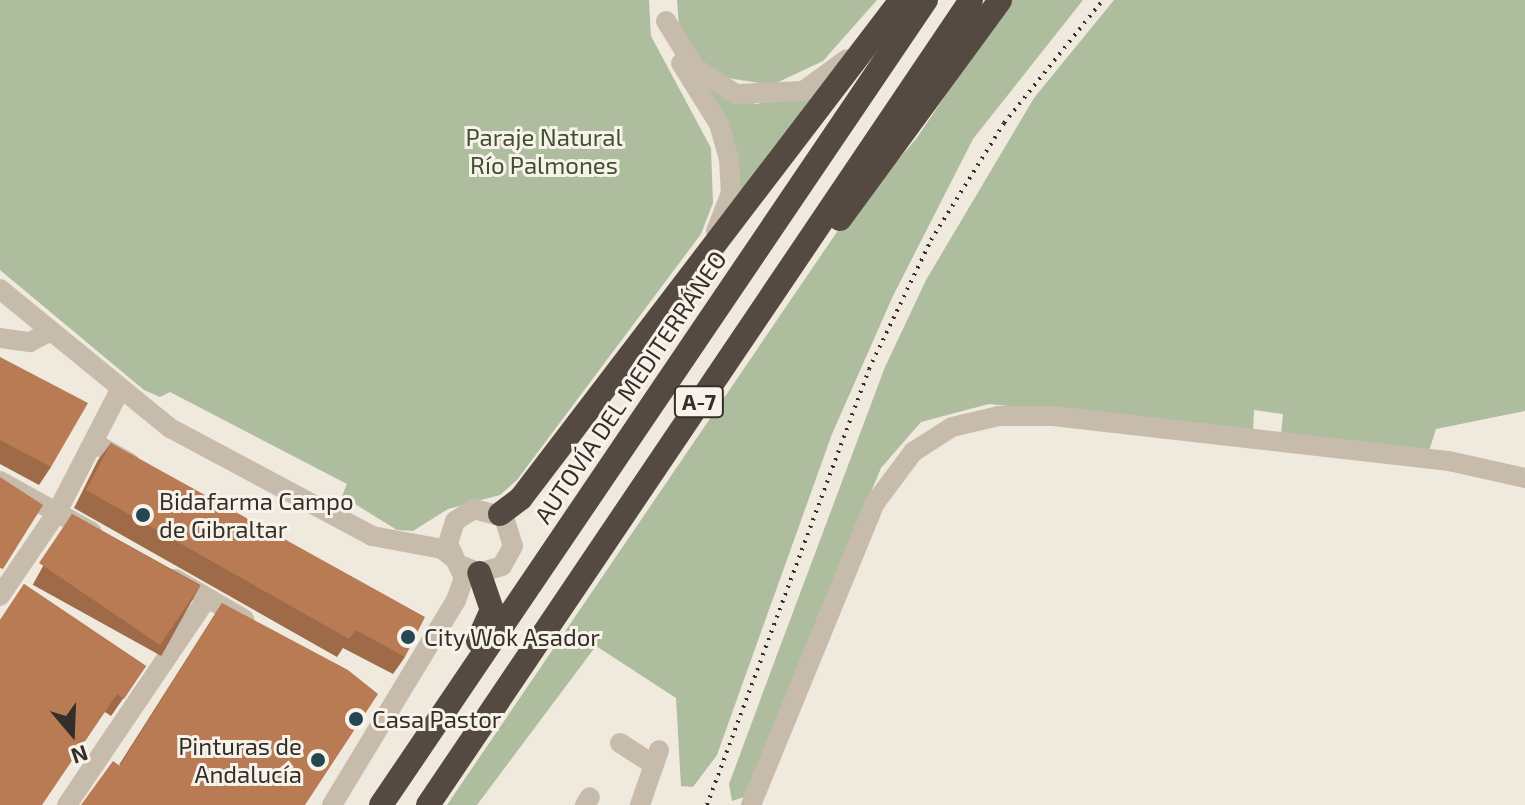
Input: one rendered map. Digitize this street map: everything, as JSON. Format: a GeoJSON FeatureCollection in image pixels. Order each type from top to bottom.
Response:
{"type":"FeatureCollection","features":[{"type":"Feature","properties":{"kind":"highway"},"geometry":{"type":"LineString","coordinates":[[500,514],[521,498],[901,0]]}},
{"type":"Feature","properties":{"kind":"highway","name":"AUTOVÍA DEL MEDITERRÁNEO"},"geometry":{"type":"LineString","coordinates":[[381,805],[926,0]]}},
{"type":"Feature","properties":{"kind":"highway","name":"A-7"},"geometry":{"type":"LineString","coordinates":[[428,805],[971,0]]}},
{"type":"Feature","properties":{"kind":"highway"},"geometry":{"type":"LineString","coordinates":[[767,301],[794,280],[1000,0]]}},
{"type":"Feature","properties":{"kind":"highway"},"geometry":{"type":"LineString","coordinates":[[436,723],[435,704],[488,627],[490,598],[463,565]]}},
{"type":"Feature","properties":{"kind":"street"},"geometry":{"type":"LineString","coordinates":[[665,10],[704,77],[736,94],[782,97],[838,69],[901,0]]}},
{"type":"Feature","properties":{"kind":"street"},"geometry":{"type":"LineString","coordinates":[[665,10],[672,50],[719,124],[729,158],[725,217],[696,266]]}},
{"type":"Feature","properties":{"kind":"street"},"geometry":{"type":"LineString","coordinates":[[0,289],[119,392],[170,428],[372,536],[463,565],[502,566],[511,554],[512,530],[500,514],[482,508],[460,515],[407,545]]}},
{"type":"Feature","properties":{"kind":"street"},"geometry":{"type":"LineString","coordinates":[[0,329],[41,326]]}},
{"type":"Feature","properties":{"kind":"street"},"geometry":{"type":"LineString","coordinates":[[0,338],[30,342],[41,326]]}},
{"type":"Feature","properties":{"kind":"street"},"geometry":{"type":"LineString","coordinates":[[34,601],[4,590],[57,512],[119,392]]}},
{"type":"Feature","properties":{"kind":"street"},"geometry":{"type":"LineString","coordinates":[[751,805],[875,503],[913,452],[952,427],[999,416],[1053,416],[1449,461],[1525,478]]}},
{"type":"Feature","properties":{"kind":"street"},"geometry":{"type":"LineString","coordinates":[[94,443],[149,474]]}},
{"type":"Feature","properties":{"kind":"street"},"geometry":{"type":"LineString","coordinates":[[0,481],[112,543]]}},
{"type":"Feature","properties":{"kind":"street"},"geometry":{"type":"LineString","coordinates":[[332,805],[389,721],[383,699],[424,652],[456,600],[464,578],[463,565],[449,536],[460,515]]}},
{"type":"Feature","properties":{"kind":"street"},"geometry":{"type":"LineString","coordinates":[[153,566],[259,628]]}},
{"type":"Feature","properties":{"kind":"street"},"geometry":{"type":"LineString","coordinates":[[67,805],[145,675],[207,598]]}},
{"type":"Feature","properties":{"kind":"street"},"geometry":{"type":"LineString","coordinates":[[413,620],[427,628],[424,652]]}},
{"type":"Feature","properties":{"kind":"street"},"geometry":{"type":"LineString","coordinates":[[620,744],[656,758],[640,805]]}},
{"type":"Feature","properties":{"kind":"green space","name":"Paraje Natural Río Palmones"},"geometry":{"type":"Polygon","coordinates":[[[0,0],[649,0],[651,36],[711,148],[713,203],[701,234],[517,480],[500,495],[448,509],[413,531],[397,530],[342,496],[347,484],[170,392],[160,397],[144,390],[0,270],[0,0]]]}},
{"type":"Feature","properties":{"kind":"green space"},"geometry":{"type":"Polygon","coordinates":[[[677,0],[877,0],[823,61],[772,85],[721,77],[695,58],[679,28],[677,0]]]}},
{"type":"Feature","properties":{"kind":"green space"},"geometry":{"type":"Polygon","coordinates":[[[1010,0],[1083,0],[973,139],[893,296],[832,434],[717,755],[693,787],[681,786],[676,698],[596,646],[477,805],[447,805],[841,226],[916,139],[1010,0]]]}},
{"type":"Feature","properties":{"kind":"green space"},"geometry":{"type":"Polygon","coordinates":[[[1114,0],[1525,0],[1525,411],[1436,429],[1429,451],[1281,435],[1283,414],[1254,410],[1253,432],[989,404],[921,422],[881,468],[744,797],[732,801],[729,784],[775,660],[885,367],[926,280],[1034,98],[1114,0]]]}},
{"type":"Feature","properties":{"kind":"green space"},"geometry":{"type":"Polygon","coordinates":[[[702,85],[756,104],[816,91],[735,205],[702,85]]]}},
{"type":"Feature","properties":{"kind":"building"},"geometry":{"type":"Polygon","coordinates":[[[0,357],[88,403],[51,467],[0,440],[0,357]]]}},
{"type":"Feature","properties":{"kind":"building"},"geometry":{"type":"Polygon","coordinates":[[[111,443],[425,617],[405,657],[356,630],[349,639],[86,490],[111,443]]]}},
{"type":"Feature","properties":{"kind":"building"},"geometry":{"type":"Polygon","coordinates":[[[0,477],[43,505],[3,569],[0,568],[0,477]]]}},
{"type":"Feature","properties":{"kind":"building"},"geometry":{"type":"Polygon","coordinates":[[[72,514],[200,586],[160,645],[39,563],[72,514]]]}},
{"type":"Feature","properties":{"kind":"building"},"geometry":{"type":"Polygon","coordinates":[[[24,584],[146,666],[124,699],[117,694],[42,805],[0,805],[0,621],[24,584]]]}},
{"type":"Feature","properties":{"kind":"building"},"geometry":{"type":"Polygon","coordinates":[[[222,603],[348,670],[378,694],[305,805],[81,805],[113,761],[120,766],[222,603]]]}},
{"type":"Feature","properties":{"kind":"railway"},"geometry":{"type":"LineString","coordinates":[[707,805],[869,369],[931,240],[1004,123],[1103,0]]}},
{"type":"Feature","properties":{"kind":"place","name":"Bidafarma Campo de Gibraltar"},"geometry":{"type":"Point","coordinates":[143,515]}},
{"type":"Feature","properties":{"kind":"place","name":"City Wok Asador"},"geometry":{"type":"Point","coordinates":[408,637]}},
{"type":"Feature","properties":{"kind":"place","name":"Casa Pastor"},"geometry":{"type":"Point","coordinates":[356,719]}},
{"type":"Feature","properties":{"kind":"place","name":"Pinturas de Andalucía"},"geometry":{"type":"Point","coordinates":[318,760]}}]}
